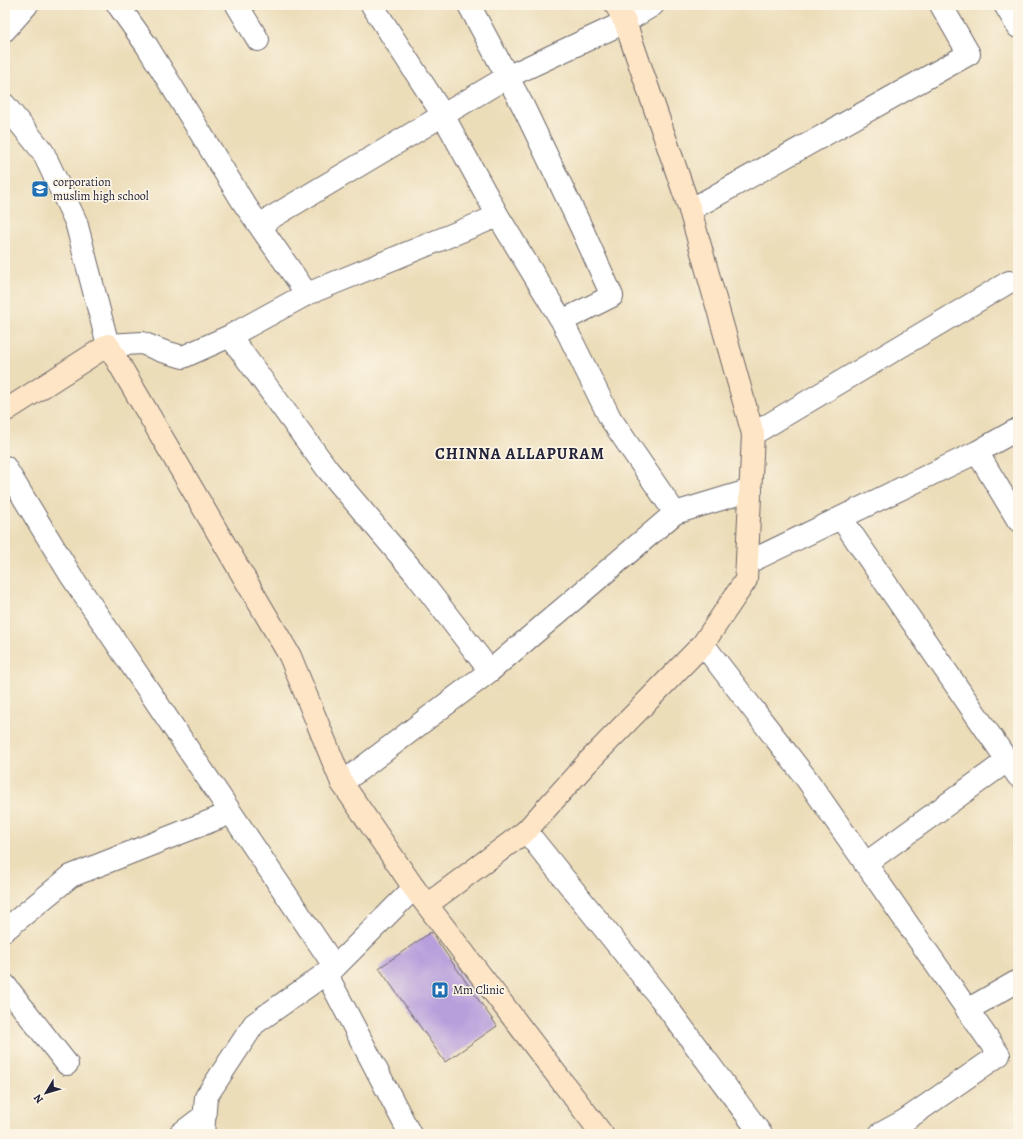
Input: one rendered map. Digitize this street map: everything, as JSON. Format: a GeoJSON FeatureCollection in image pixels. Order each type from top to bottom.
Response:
{"type":"FeatureCollection","features":[{"type":"Feature","properties":{"kind":"street"},"geometry":{"type":"LineString","coordinates":[[5,30],[27,5]]}},
{"type":"Feature","properties":{"kind":"street"},"geometry":{"type":"LineString","coordinates":[[118,5],[147,46],[243,202],[307,294]]}},
{"type":"Feature","properties":{"kind":"street"},"geometry":{"type":"LineString","coordinates":[[237,5],[258,40]]}},
{"type":"Feature","properties":{"kind":"street"},"geometry":{"type":"LineString","coordinates":[[372,5],[443,116],[498,216],[562,322],[610,418],[675,513]]}},
{"type":"Feature","properties":{"kind":"street"},"geometry":{"type":"LineString","coordinates":[[468,5],[523,106],[582,229],[612,296],[562,322]]}},
{"type":"Feature","properties":{"kind":"street"},"geometry":{"type":"LineString","coordinates":[[259,225],[507,77],[621,13],[653,5]]}},
{"type":"Feature","properties":{"kind":"street"},"geometry":{"type":"LineString","coordinates":[[690,210],[968,54],[941,5]]}},
{"type":"Feature","properties":{"kind":"street"},"geometry":{"type":"LineString","coordinates":[[1005,5],[1018,27]]}},
{"type":"Feature","properties":{"kind":"street"},"geometry":{"type":"LineString","coordinates":[[180,1134],[204,1124],[206,1097],[254,1024],[330,970],[421,896],[526,831],[587,762],[702,644],[746,580],[753,434],[690,210],[621,13]]}},
{"type":"Feature","properties":{"kind":"street"},"geometry":{"type":"LineString","coordinates":[[5,104],[43,152],[76,222],[108,345],[290,656],[342,783],[421,896],[602,1134]]}},
{"type":"Feature","properties":{"kind":"street"},"geometry":{"type":"LineString","coordinates":[[5,411],[108,345],[142,343],[182,357],[230,336],[307,294],[498,216]]}},
{"type":"Feature","properties":{"kind":"street"},"geometry":{"type":"LineString","coordinates":[[753,434],[1010,282]]}},
{"type":"Feature","properties":{"kind":"street"},"geometry":{"type":"LineString","coordinates":[[230,336],[328,470],[414,572],[490,671]]}},
{"type":"Feature","properties":{"kind":"street"},"geometry":{"type":"LineString","coordinates":[[747,563],[977,452],[1018,430]]}},
{"type":"Feature","properties":{"kind":"street"},"geometry":{"type":"LineString","coordinates":[[977,452],[1018,520]]}},
{"type":"Feature","properties":{"kind":"street"},"geometry":{"type":"LineString","coordinates":[[5,467],[70,574],[231,813],[330,970],[410,1134]]}},
{"type":"Feature","properties":{"kind":"street"},"geometry":{"type":"LineString","coordinates":[[342,783],[490,671],[675,513],[751,490]]}},
{"type":"Feature","properties":{"kind":"street"},"geometry":{"type":"LineString","coordinates":[[841,518],[1013,768],[865,864]]}},
{"type":"Feature","properties":{"kind":"street"},"geometry":{"type":"LineString","coordinates":[[702,644],[806,778],[999,1055],[904,1121],[880,1134]]}},
{"type":"Feature","properties":{"kind":"street"},"geometry":{"type":"LineString","coordinates":[[5,930],[71,876],[231,813]]}},
{"type":"Feature","properties":{"kind":"street"},"geometry":{"type":"LineString","coordinates":[[526,831],[661,999],[761,1134]]}},
{"type":"Feature","properties":{"kind":"street"},"geometry":{"type":"LineString","coordinates":[[967,1010],[1018,981]]}},
{"type":"Feature","properties":{"kind":"street"},"geometry":{"type":"LineString","coordinates":[[5,985],[67,1064]]}},
{"type":"Feature","properties":{"kind":"building"},"geometry":{"type":"Polygon","coordinates":[[[431,932],[497,1026],[445,1062],[379,968],[431,932]]]}},
{"type":"Feature","properties":{"kind":"place","name":"corporation muslim high school"},"geometry":{"type":"Point","coordinates":[40,189]}},
{"type":"Feature","properties":{"kind":"place","name":"Mm Clinic"},"geometry":{"type":"Point","coordinates":[440,990]}},
{"type":"Feature","properties":{"kind":"district","name":"CHINNA ALLAPURAM"},"geometry":{"type":"Point","coordinates":[520,454]}}]}
